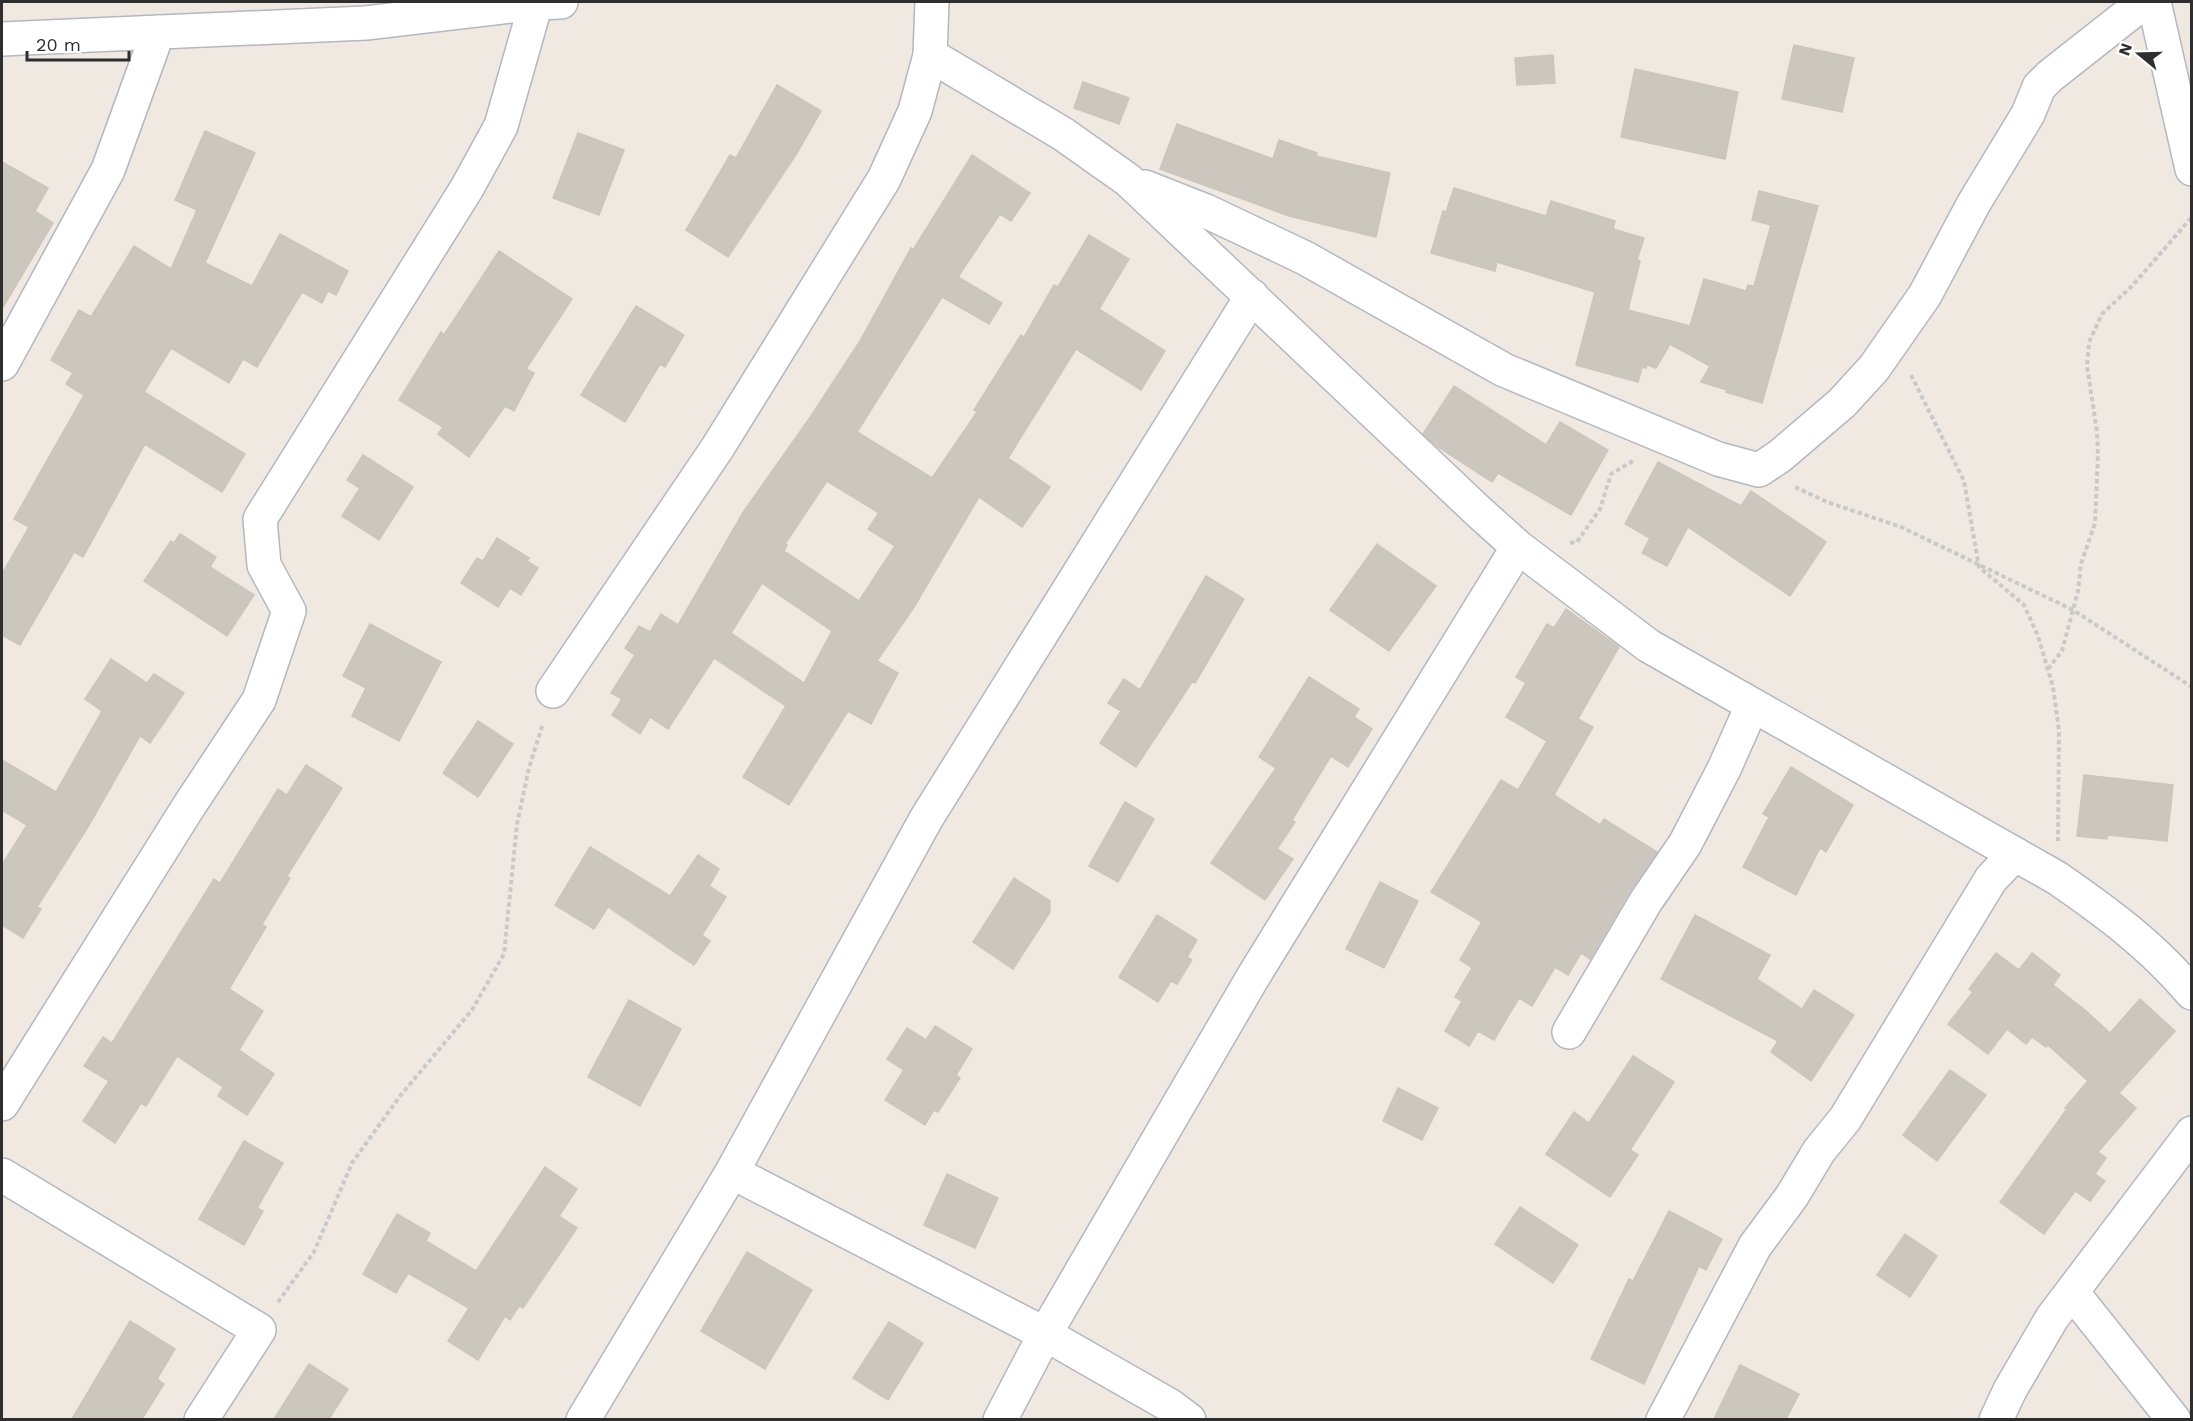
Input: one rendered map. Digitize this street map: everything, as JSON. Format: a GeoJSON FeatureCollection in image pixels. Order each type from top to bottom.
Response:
{"type":"FeatureCollection","features":[{"type":"Feature","properties":{"kind":"street"},"geometry":{"type":"LineString","coordinates":[[2,39],[366,23],[549,2],[501,126],[467,188],[260,519],[264,565],[290,611],[259,700],[189,806],[2,1104]]}},
{"type":"Feature","properties":{"kind":"street"},"geometry":{"type":"LineString","coordinates":[[554,691],[718,447],[884,179],[915,111],[930,55],[932,2]]}},
{"type":"Feature","properties":{"kind":"street"},"geometry":{"type":"LineString","coordinates":[[1128,180],[1206,211],[1305,258],[1504,370],[1709,455],[1759,470],[1780,456],[1842,403],[1874,368],[1925,295],[1974,203],[2028,114],[2038,87],[2144,2]]}},
{"type":"Feature","properties":{"kind":"street"},"geometry":{"type":"LineString","coordinates":[[2154,2],[2192,169]]}},
{"type":"Feature","properties":{"kind":"street"},"geometry":{"type":"LineString","coordinates":[[2,364],[108,170],[158,32]]}},
{"type":"Feature","properties":{"kind":"street"},"geometry":{"type":"LineString","coordinates":[[930,55],[1062,134],[1128,180],[1479,512],[1518,546],[1649,646],[2057,878],[2119,922],[2169,967],[2192,993]]}},
{"type":"Feature","properties":{"kind":"street"},"geometry":{"type":"LineString","coordinates":[[583,1419],[732,1172],[926,819],[1252,296]]}},
{"type":"Feature","properties":{"kind":"street"},"geometry":{"type":"LineString","coordinates":[[1000,1419],[1045,1334],[1253,977],[1518,546]]}},
{"type":"Feature","properties":{"kind":"street"},"geometry":{"type":"LineString","coordinates":[[1569,1032],[1646,901],[1685,844],[1724,769],[1752,706]]}},
{"type":"Feature","properties":{"kind":"street"},"geometry":{"type":"LineString","coordinates":[[1663,1419],[1755,1246],[1792,1196],[1819,1151],[1845,1119],[1991,879],[2014,854]]}},
{"type":"Feature","properties":{"kind":"street"},"geometry":{"type":"LineString","coordinates":[[1995,1419],[2052,1318],[2192,1132]]}},
{"type":"Feature","properties":{"kind":"street"},"geometry":{"type":"LineString","coordinates":[[732,1172],[1045,1334],[1169,1405],[1189,1419]]}},
{"type":"Feature","properties":{"kind":"street"},"geometry":{"type":"LineString","coordinates":[[2,1175],[259,1330],[201,1419]]}},
{"type":"Feature","properties":{"kind":"street"},"geometry":{"type":"LineString","coordinates":[[2072,1292],[2174,1419]]}},
{"type":"Feature","properties":{"kind":"path"},"geometry":{"type":"LineString","coordinates":[[2048,670],[2062,651],[2073,610],[2081,564],[2095,523],[2098,455],[2097,432],[2087,366],[2089,342],[2102,314],[2132,286],[2192,217]]}},
{"type":"Feature","properties":{"kind":"path"},"geometry":{"type":"LineString","coordinates":[[1890,346],[1900,350],[1964,481],[1979,567],[2024,605],[2038,636],[2053,687],[2059,731],[2057,878]]}},
{"type":"Feature","properties":{"kind":"path"},"geometry":{"type":"LineString","coordinates":[[1518,546],[1577,542],[1600,509],[1611,474],[1639,457]]}},
{"type":"Feature","properties":{"kind":"path"},"geometry":{"type":"LineString","coordinates":[[1759,470],[1827,502],[1901,527],[1979,567],[2073,610],[2192,687]]}},
{"type":"Feature","properties":{"kind":"path"},"geometry":{"type":"LineString","coordinates":[[259,1330],[314,1252],[352,1163],[400,1096],[472,1010],[504,954],[517,824],[529,768],[554,691]]}},
{"type":"Feature","properties":{"kind":"building"},"geometry":{"type":"Polygon","coordinates":[[[1794,45],[1854,58],[1842,112],[1782,99],[1794,45]]]}},
{"type":"Feature","properties":{"kind":"building"},"geometry":{"type":"Polygon","coordinates":[[[1553,55],[1555,83],[1517,85],[1515,58],[1553,55]]]}},
{"type":"Feature","properties":{"kind":"building"},"geometry":{"type":"Polygon","coordinates":[[[1635,69],[1738,92],[1725,159],[1621,137],[1635,69]]]}},
{"type":"Feature","properties":{"kind":"building"},"geometry":{"type":"Polygon","coordinates":[[[1083,82],[1129,98],[1119,124],[1074,108],[1083,82]]]}},
{"type":"Feature","properties":{"kind":"building"},"geometry":{"type":"Polygon","coordinates":[[[777,85],[821,111],[797,153],[728,257],[686,230],[730,155],[736,158],[777,85]]]}},
{"type":"Feature","properties":{"kind":"building"},"geometry":{"type":"Polygon","coordinates":[[[1177,124],[1273,159],[1279,140],[1317,153],[1316,156],[1390,173],[1376,237],[1289,216],[1160,169],[1177,124]]]}},
{"type":"Feature","properties":{"kind":"building"},"geometry":{"type":"Polygon","coordinates":[[[205,131],[255,153],[205,263],[252,286],[280,234],[348,271],[336,295],[328,291],[322,303],[302,292],[257,367],[243,359],[229,383],[171,348],[144,392],[245,454],[222,492],[145,444],[83,557],[74,552],[20,645],[2,635],[2,574],[29,527],[14,519],[84,395],[66,384],[73,373],[51,360],[79,310],[91,317],[134,246],[171,269],[197,210],[175,200],[205,131]]]}},
{"type":"Feature","properties":{"kind":"building"},"geometry":{"type":"Polygon","coordinates":[[[578,133],[624,150],[599,215],[553,198],[578,133]]]}},
{"type":"Feature","properties":{"kind":"building"},"geometry":{"type":"Polygon","coordinates":[[[972,155],[1030,193],[1011,221],[1000,214],[958,277],[1002,303],[989,324],[942,297],[857,432],[932,478],[977,412],[974,410],[1021,335],[1024,337],[1054,285],[1058,287],[1089,235],[1129,259],[1099,309],[1165,351],[1141,390],[1076,349],[1008,458],[1050,487],[1022,527],[979,497],[914,607],[877,661],[898,673],[871,724],[848,711],[789,805],[743,777],[786,706],[714,658],[668,729],[650,717],[640,734],[612,715],[622,699],[611,693],[635,655],[625,648],[639,626],[650,632],[661,614],[678,625],[744,511],[860,341],[911,248],[913,250],[972,155]],[[827,481],[785,544],[787,545],[784,551],[859,601],[895,546],[868,529],[879,513],[827,481]],[[762,583],[731,633],[804,683],[832,631],[762,583]]]}},
{"type":"Feature","properties":{"kind":"building"},"geometry":{"type":"Polygon","coordinates":[[[2,162],[48,188],[35,211],[53,223],[2,309],[2,162]]]}},
{"type":"Feature","properties":{"kind":"building"},"geometry":{"type":"Polygon","coordinates":[[[1454,188],[1546,216],[1551,201],[1615,221],[1613,229],[1644,238],[1637,260],[1640,261],[1628,310],[1690,326],[1704,279],[1746,291],[1748,285],[1754,286],[1771,225],[1752,220],[1759,191],[1818,206],[1762,403],[1701,382],[1710,366],[1670,344],[1656,368],[1647,365],[1646,368],[1642,367],[1638,382],[1576,365],[1595,292],[1497,262],[1495,271],[1431,253],[1443,211],[1446,212],[1454,188]]]}},
{"type":"Feature","properties":{"kind":"building"},"geometry":{"type":"Polygon","coordinates":[[[499,251],[572,299],[526,369],[534,373],[514,411],[505,406],[469,457],[438,434],[443,427],[399,400],[441,332],[444,335],[499,251]]]}},
{"type":"Feature","properties":{"kind":"building"},"geometry":{"type":"Polygon","coordinates":[[[636,306],[684,335],[665,367],[660,364],[625,422],[581,395],[636,306]]]}},
{"type":"Feature","properties":{"kind":"building"},"geometry":{"type":"Polygon","coordinates":[[[1454,386],[1546,445],[1560,422],[1608,450],[1571,515],[1498,473],[1492,482],[1438,447],[1423,434],[1454,386]]]}},
{"type":"Feature","properties":{"kind":"building"},"geometry":{"type":"Polygon","coordinates":[[[363,455],[413,487],[379,540],[342,516],[360,488],[347,480],[363,455]]]}},
{"type":"Feature","properties":{"kind":"building"},"geometry":{"type":"Polygon","coordinates":[[[1658,462],[1741,506],[1751,491],[1826,542],[1790,596],[1688,527],[1667,566],[1642,553],[1650,538],[1625,524],[1658,462]]]}},
{"type":"Feature","properties":{"kind":"building"},"geometry":{"type":"Polygon","coordinates":[[[180,534],[216,557],[210,567],[254,595],[227,636],[144,581],[171,541],[174,543],[180,534]]]}},
{"type":"Feature","properties":{"kind":"building"},"geometry":{"type":"Polygon","coordinates":[[[497,538],[529,558],[527,561],[538,568],[521,595],[510,588],[498,607],[461,583],[477,558],[483,561],[497,538]]]}},
{"type":"Feature","properties":{"kind":"building"},"geometry":{"type":"Polygon","coordinates":[[[1377,544],[1436,586],[1389,651],[1330,610],[1377,544]]]}},
{"type":"Feature","properties":{"kind":"building"},"geometry":{"type":"Polygon","coordinates":[[[1206,576],[1244,599],[1195,683],[1192,682],[1136,767],[1100,743],[1121,711],[1108,703],[1124,679],[1140,690],[1206,576]]]}},
{"type":"Feature","properties":{"kind":"building"},"geometry":{"type":"Polygon","coordinates":[[[1566,609],[1619,647],[1578,719],[1593,727],[1554,795],[1600,825],[1604,819],[1657,852],[1630,891],[1590,959],[1581,953],[1568,975],[1555,967],[1532,1006],[1519,998],[1494,1040],[1478,1031],[1469,1046],[1445,1031],[1462,1001],[1455,997],[1472,968],[1460,960],[1482,922],[1431,892],[1501,780],[1518,790],[1547,741],[1506,717],[1526,683],[1516,677],[1547,624],[1554,628],[1566,609]]]}},
{"type":"Feature","properties":{"kind":"building"},"geometry":{"type":"Polygon","coordinates":[[[370,624],[441,662],[399,741],[352,716],[366,688],[343,676],[370,624]]]}},
{"type":"Feature","properties":{"kind":"building"},"geometry":{"type":"Polygon","coordinates":[[[111,659],[147,683],[154,674],[184,693],[150,743],[140,736],[89,825],[37,907],[41,909],[23,938],[2,925],[2,865],[27,825],[2,810],[2,760],[56,792],[102,711],[85,699],[111,659]]]}},
{"type":"Feature","properties":{"kind":"building"},"geometry":{"type":"Polygon","coordinates":[[[1309,677],[1359,709],[1354,717],[1372,729],[1348,767],[1331,756],[1292,820],[1295,822],[1277,849],[1293,859],[1265,900],[1211,863],[1276,768],[1259,757],[1309,677]]]}},
{"type":"Feature","properties":{"kind":"building"},"geometry":{"type":"Polygon","coordinates":[[[478,721],[513,744],[478,797],[443,773],[478,721]]]}},
{"type":"Feature","properties":{"kind":"building"},"geometry":{"type":"Polygon","coordinates":[[[306,765],[342,788],[287,876],[290,878],[262,924],[266,927],[229,989],[263,1011],[239,1050],[274,1074],[247,1115],[218,1096],[223,1087],[177,1056],[146,1106],[141,1103],[115,1143],[83,1121],[109,1081],[84,1066],[103,1037],[112,1043],[214,879],[220,883],[278,789],[287,795],[306,765]]]}},
{"type":"Feature","properties":{"kind":"building"},"geometry":{"type":"Polygon","coordinates":[[[1791,767],[1853,805],[1826,852],[1820,848],[1796,895],[1743,867],[1769,817],[1763,814],[1791,767]]]}},
{"type":"Feature","properties":{"kind":"building"},"geometry":{"type":"Polygon","coordinates":[[[2084,775],[2173,785],[2167,841],[2108,835],[2107,839],[2077,836],[2084,775]]]}},
{"type":"Feature","properties":{"kind":"building"},"geometry":{"type":"Polygon","coordinates":[[[1125,802],[1154,819],[1118,882],[1089,866],[1125,802]]]}},
{"type":"Feature","properties":{"kind":"building"},"geometry":{"type":"Polygon","coordinates":[[[590,847],[670,896],[698,855],[719,869],[709,886],[726,897],[702,935],[710,941],[694,965],[608,907],[594,929],[555,905],[590,847]]]}},
{"type":"Feature","properties":{"kind":"building"},"geometry":{"type":"Polygon","coordinates":[[[1014,878],[1050,901],[1050,912],[1013,969],[973,942],[1014,878]]]}},
{"type":"Feature","properties":{"kind":"building"},"geometry":{"type":"Polygon","coordinates":[[[1380,882],[1418,901],[1384,968],[1346,949],[1380,882]]]}},
{"type":"Feature","properties":{"kind":"building"},"geometry":{"type":"Polygon","coordinates":[[[1157,915],[1197,940],[1187,957],[1192,960],[1177,984],[1171,981],[1158,1002],[1119,977],[1157,915]]]}},
{"type":"Feature","properties":{"kind":"building"},"geometry":{"type":"Polygon","coordinates":[[[1695,915],[1770,955],[1757,979],[1802,1009],[1814,990],[1854,1015],[1811,1081],[1771,1052],[1778,1041],[1661,979],[1695,915]]]}},
{"type":"Feature","properties":{"kind":"building"},"geometry":{"type":"Polygon","coordinates":[[[1996,953],[2019,970],[2032,953],[2060,975],[2053,985],[2110,1033],[2140,999],[2175,1031],[2119,1093],[2136,1108],[2098,1152],[2106,1158],[2095,1174],[2105,1181],[2090,1201],[2075,1191],[2044,1234],[2000,1202],[2067,1109],[2065,1108],[2088,1081],[2048,1045],[2046,1047],[2032,1037],[2026,1044],[2007,1029],[1988,1054],[1948,1024],[1973,992],[1969,989],[1996,953]]]}},
{"type":"Feature","properties":{"kind":"building"},"geometry":{"type":"Polygon","coordinates":[[[629,1000],[681,1029],[640,1106],[588,1077],[629,1000]]]}},
{"type":"Feature","properties":{"kind":"building"},"geometry":{"type":"Polygon","coordinates":[[[935,1026],[972,1049],[956,1075],[960,1078],[938,1112],[934,1110],[925,1125],[885,1100],[904,1070],[887,1059],[907,1028],[926,1040],[935,1026]]]}},
{"type":"Feature","properties":{"kind":"building"},"geometry":{"type":"Polygon","coordinates":[[[1633,1056],[1674,1082],[1630,1150],[1638,1155],[1610,1197],[1546,1154],[1574,1112],[1589,1123],[1633,1056]]]}},
{"type":"Feature","properties":{"kind":"building"},"geometry":{"type":"Polygon","coordinates":[[[1950,1070],[1986,1095],[1937,1161],[1903,1135],[1950,1070]]]}},
{"type":"Feature","properties":{"kind":"building"},"geometry":{"type":"Polygon","coordinates":[[[1398,1088],[1438,1108],[1422,1140],[1383,1121],[1398,1088]]]}},
{"type":"Feature","properties":{"kind":"building"},"geometry":{"type":"Polygon","coordinates":[[[244,1141],[283,1163],[257,1208],[263,1211],[244,1245],[199,1219],[244,1141]]]}},
{"type":"Feature","properties":{"kind":"building"},"geometry":{"type":"Polygon","coordinates":[[[545,1167],[577,1189],[559,1216],[577,1228],[523,1308],[519,1306],[510,1320],[505,1316],[478,1360],[448,1341],[469,1308],[408,1273],[396,1293],[363,1274],[397,1214],[430,1233],[426,1241],[476,1271],[545,1167]]]}},
{"type":"Feature","properties":{"kind":"building"},"geometry":{"type":"Polygon","coordinates":[[[947,1174],[998,1198],[975,1248],[924,1225],[947,1174]]]}},
{"type":"Feature","properties":{"kind":"building"},"geometry":{"type":"Polygon","coordinates":[[[1520,1207],[1578,1245],[1553,1283],[1495,1244],[1520,1207]]]}},
{"type":"Feature","properties":{"kind":"building"},"geometry":{"type":"Polygon","coordinates":[[[1669,1211],[1722,1239],[1706,1270],[1699,1266],[1644,1384],[1591,1359],[1629,1279],[1633,1281],[1669,1211]]]}},
{"type":"Feature","properties":{"kind":"building"},"geometry":{"type":"Polygon","coordinates":[[[1905,1234],[1937,1256],[1910,1297],[1877,1275],[1905,1234]]]}},
{"type":"Feature","properties":{"kind":"building"},"geometry":{"type":"Polygon","coordinates":[[[747,1252],[812,1290],[765,1369],[701,1331],[747,1252]]]}},
{"type":"Feature","properties":{"kind":"building"},"geometry":{"type":"Polygon","coordinates":[[[130,1321],[175,1349],[157,1379],[164,1384],[142,1419],[72,1419],[130,1321]]]}},
{"type":"Feature","properties":{"kind":"building"},"geometry":{"type":"Polygon","coordinates":[[[889,1322],[923,1343],[888,1400],[853,1378],[889,1322]]]}},
{"type":"Feature","properties":{"kind":"building"},"geometry":{"type":"Polygon","coordinates":[[[309,1364],[348,1389],[329,1419],[274,1419],[309,1364]]]}},
{"type":"Feature","properties":{"kind":"building"},"geometry":{"type":"Polygon","coordinates":[[[1740,1365],[1799,1394],[1786,1419],[1714,1419],[1740,1365]]]}}]}
